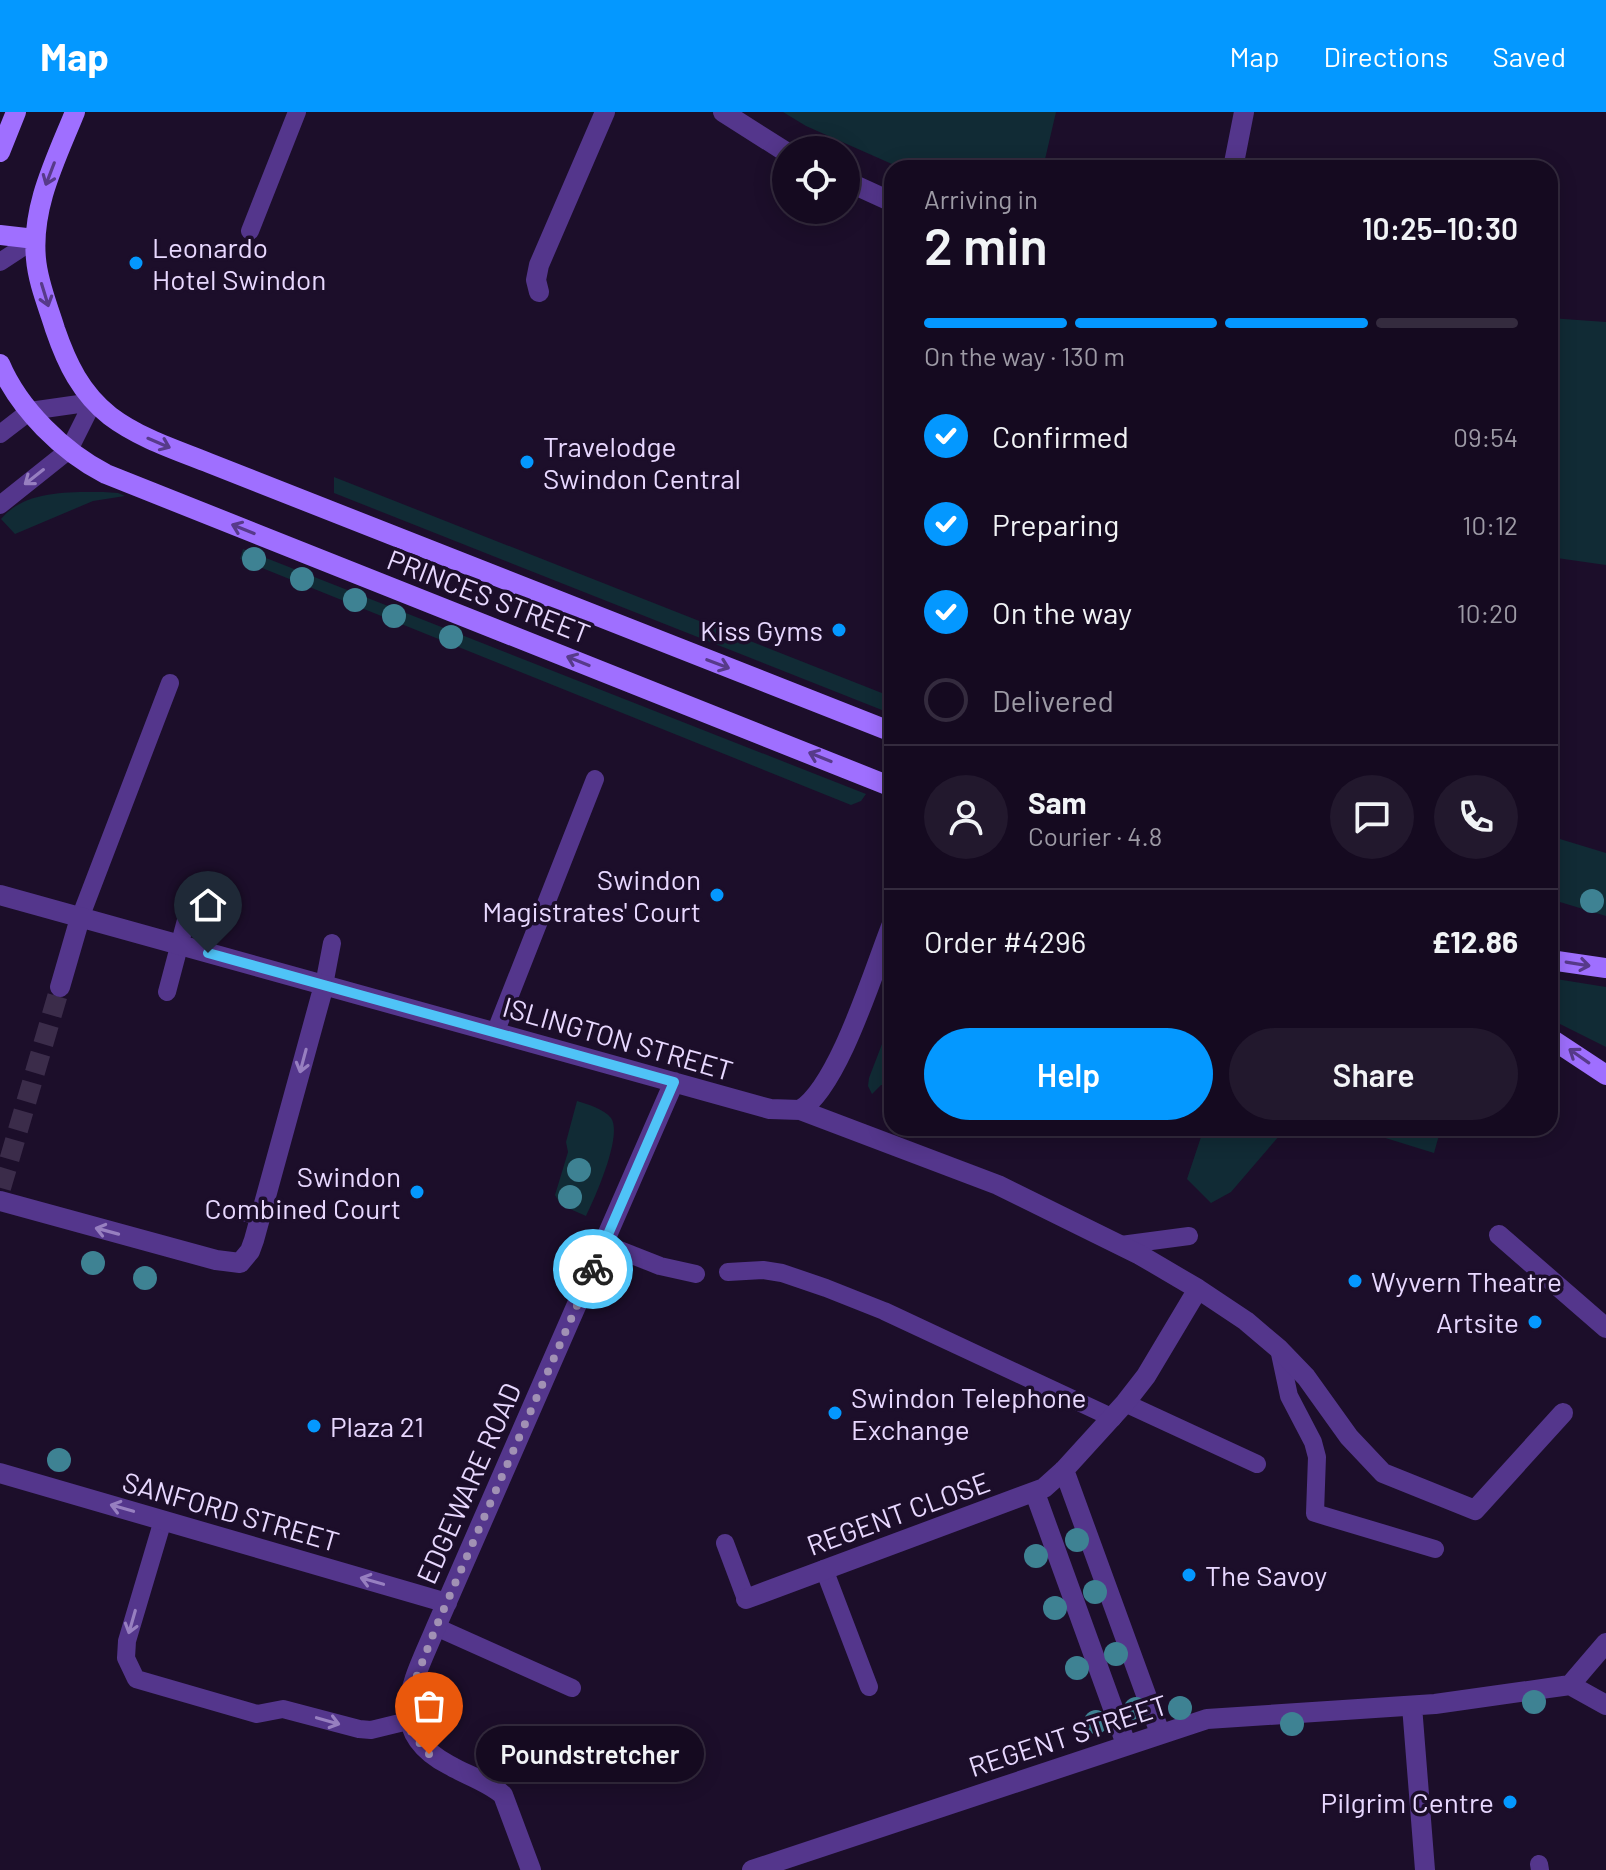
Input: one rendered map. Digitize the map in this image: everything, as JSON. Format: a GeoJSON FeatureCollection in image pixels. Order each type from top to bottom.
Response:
{"type":"FeatureCollection","features":[{"type":"Feature","properties":{"kind":"street"},"geometry":{"type":"LineString","coordinates":[[2,141],[16,112]]}},
{"type":"Feature","properties":{"kind":"street"},"geometry":{"type":"LineString","coordinates":[[75,112],[42,198],[35,239],[38,273],[62,350],[78,382],[93,402]]}},
{"type":"Feature","properties":{"kind":"street"},"geometry":{"type":"LineString","coordinates":[[539,292],[536,280],[539,265],[605,112]]}},
{"type":"Feature","properties":{"kind":"street"},"geometry":{"type":"LineString","coordinates":[[723,112],[772,144]]}},
{"type":"Feature","properties":{"kind":"street"},"geometry":{"type":"LineString","coordinates":[[1235,160],[1244,112]]}},
{"type":"Feature","properties":{"kind":"street"},"geometry":{"type":"LineString","coordinates":[[860,187],[884,198]]}},
{"type":"Feature","properties":{"kind":"street"},"geometry":{"type":"LineString","coordinates":[[0,235],[35,239]]}},
{"type":"Feature","properties":{"kind":"street","name":"PRINCES STREET"},"geometry":{"type":"LineString","coordinates":[[0,364],[30,411],[69,450],[96,468],[884,784]]}},
{"type":"Feature","properties":{"kind":"street","name":"PRINCES STREET"},"geometry":{"type":"LineString","coordinates":[[93,402],[111,417],[150,439],[884,729]]}},
{"type":"Feature","properties":{"kind":"street","name":"ISLINGTON STREET"},"geometry":{"type":"LineString","coordinates":[[0,895],[770,1109],[800,1110],[998,1185],[1121,1245],[1198,1289],[1246,1321],[1306,1377],[1358,1448],[1383,1473],[1475,1510],[1563,1413]]}},
{"type":"Feature","properties":{"kind":"street"},"geometry":{"type":"LineString","coordinates":[[60,987],[80,918]]}},
{"type":"Feature","properties":{"kind":"street"},"geometry":{"type":"LineString","coordinates":[[800,1110],[814,1100],[832,1071],[884,944]]}},
{"type":"Feature","properties":{"kind":"street"},"geometry":{"type":"LineString","coordinates":[[1558,961],[1606,968]]}},
{"type":"Feature","properties":{"kind":"street"},"geometry":{"type":"LineString","coordinates":[[0,1201],[240,1263],[250,1251],[252,1214],[324,985]]}},
{"type":"Feature","properties":{"kind":"street"},"geometry":{"type":"LineString","coordinates":[[1558,1043],[1606,1075]]}},
{"type":"Feature","properties":{"kind":"street","name":"EDGEWARE ROAD"},"geometry":{"type":"LineString","coordinates":[[408,1721],[411,1691],[436,1627],[674,1082]]}},
{"type":"Feature","properties":{"kind":"street"},"geometry":{"type":"LineString","coordinates":[[1499,1235],[1606,1328]]}},
{"type":"Feature","properties":{"kind":"street","name":"REGENT CLOSE"},"geometry":{"type":"LineString","coordinates":[[746,1599],[1035,1493],[1054,1481],[1119,1411],[1146,1376],[1198,1289]]}},
{"type":"Feature","properties":{"kind":"street"},"geometry":{"type":"LineString","coordinates":[[1064,1470],[1160,1733]]}},
{"type":"Feature","properties":{"kind":"street","name":"SANFORD STREET"},"geometry":{"type":"LineString","coordinates":[[0,1473],[447,1603]]}},
{"type":"Feature","properties":{"kind":"street"},"geometry":{"type":"LineString","coordinates":[[1035,1493],[1126,1744]]}},
{"type":"Feature","properties":{"kind":"street"},"geometry":{"type":"LineString","coordinates":[[1606,1643],[1570,1685],[1606,1705]]}},
{"type":"Feature","properties":{"kind":"street","name":"REGENT STREET"},"geometry":{"type":"LineString","coordinates":[[752,1870],[1207,1719],[1412,1706],[1570,1685]]}},
{"type":"Feature","properties":{"kind":"street"},"geometry":{"type":"LineString","coordinates":[[1412,1706],[1425,1870]]}},
{"type":"Feature","properties":{"kind":"street"},"geometry":{"type":"LineString","coordinates":[[408,1721],[412,1734],[429,1754],[503,1795],[531,1870]]}},
{"type":"Feature","properties":{"kind":"lane"},"geometry":{"type":"LineString","coordinates":[[250,231],[297,112]]}},
{"type":"Feature","properties":{"kind":"lane"},"geometry":{"type":"LineString","coordinates":[[0,262],[35,239]]}},
{"type":"Feature","properties":{"kind":"lane"},"geometry":{"type":"LineString","coordinates":[[0,434],[30,411],[93,402]]}},
{"type":"Feature","properties":{"kind":"lane"},"geometry":{"type":"LineString","coordinates":[[0,505],[69,450],[93,402]]}},
{"type":"Feature","properties":{"kind":"lane"},"geometry":{"type":"LineString","coordinates":[[80,918],[170,683]]}},
{"type":"Feature","properties":{"kind":"lane"},"geometry":{"type":"LineString","coordinates":[[495,1033],[595,779]]}},
{"type":"Feature","properties":{"kind":"lane"},"geometry":{"type":"LineString","coordinates":[[167,992],[190,905]]}},
{"type":"Feature","properties":{"kind":"lane"},"geometry":{"type":"LineString","coordinates":[[324,985],[332,943]]}},
{"type":"Feature","properties":{"kind":"lane"},"geometry":{"type":"LineString","coordinates":[[1121,1245],[1189,1236]]}},
{"type":"Feature","properties":{"kind":"lane"},"geometry":{"type":"LineString","coordinates":[[604,1244],[660,1266],[696,1274]]}},
{"type":"Feature","properties":{"kind":"lane"},"geometry":{"type":"LineString","coordinates":[[728,1272],[763,1270],[782,1273],[826,1288],[1119,1411],[1257,1464]]}},
{"type":"Feature","properties":{"kind":"lane"},"geometry":{"type":"LineString","coordinates":[[1279,1349],[1289,1396],[1313,1442],[1317,1457],[1315,1513],[1435,1549]]}},
{"type":"Feature","properties":{"kind":"lane"},"geometry":{"type":"LineString","coordinates":[[163,1520],[127,1641],[126,1658],[136,1679],[257,1714],[283,1709],[371,1730],[408,1721]]}},
{"type":"Feature","properties":{"kind":"lane"},"geometry":{"type":"LineString","coordinates":[[725,1543],[746,1599]]}},
{"type":"Feature","properties":{"kind":"lane"},"geometry":{"type":"LineString","coordinates":[[824,1569],[869,1687]]}},
{"type":"Feature","properties":{"kind":"lane"},"geometry":{"type":"LineString","coordinates":[[436,1627],[572,1688]]}},
{"type":"Feature","properties":{"kind":"shaded area"},"geometry":{"type":"Polygon","coordinates":[[[783,112],[1056,112],[1045,160],[884,160],[860,150],[860,136],[829,136],[783,112]]]}},
{"type":"Feature","properties":{"kind":"shaded area"},"geometry":{"type":"Polygon","coordinates":[[[1558,319],[1606,322],[1606,565],[1558,558],[1558,319]]]}},
{"type":"Feature","properties":{"kind":"shaded area"},"geometry":{"type":"Polygon","coordinates":[[[334,477],[884,694],[884,711],[334,493],[334,477]]]}},
{"type":"Feature","properties":{"kind":"shaded area"},"geometry":{"type":"Polygon","coordinates":[[[103,492],[125,496],[93,501],[15,534],[1,519],[22,503],[35,498],[62,493],[103,492]]]}},
{"type":"Feature","properties":{"kind":"shaded area"},"geometry":{"type":"Polygon","coordinates":[[[243,549],[866,794],[861,801],[851,805],[240,559],[243,549]]]}},
{"type":"Feature","properties":{"kind":"shaded area"},"geometry":{"type":"Polygon","coordinates":[[[1558,838],[1606,853],[1606,916],[1558,901],[1558,838]]]}},
{"type":"Feature","properties":{"kind":"shaded area"},"geometry":{"type":"Polygon","coordinates":[[[1558,979],[1606,987],[1606,1047],[1558,1023],[1558,979]]]}},
{"type":"Feature","properties":{"kind":"shaded area"},"geometry":{"type":"Polygon","coordinates":[[[884,1039],[884,1086],[872,1094],[868,1086],[884,1039]]]}},
{"type":"Feature","properties":{"kind":"shaded area"},"geometry":{"type":"Polygon","coordinates":[[[577,1101],[604,1112],[614,1126],[611,1152],[586,1216],[561,1205],[555,1195],[568,1152],[566,1142],[577,1101]]]}},
{"type":"Feature","properties":{"kind":"shaded area"},"geometry":{"type":"Polygon","coordinates":[[[1201,1136],[1279,1136],[1231,1192],[1211,1203],[1187,1179],[1201,1136]]]}},
{"type":"Feature","properties":{"kind":"shaded area"},"geometry":{"type":"Polygon","coordinates":[[[1379,1136],[1439,1136],[1434,1153],[1379,1136]]]}},
{"type":"Feature","properties":{"kind":"tunnel"},"geometry":{"type":"LineString","coordinates":[[1,1188],[60,987]]}},
{"type":"Feature","properties":{"kind":"way so far"},"geometry":{"type":"LineString","coordinates":[[429,1754],[412,1734],[408,1721],[407,1707],[418,1670],[593,1269]]}},
{"type":"Feature","properties":{"kind":"place","name":"Leonardo Hotel Swindon"},"geometry":{"type":"Point","coordinates":[136,263]}},
{"type":"Feature","properties":{"kind":"place","name":"Travelodge Swindon Central"},"geometry":{"type":"Point","coordinates":[527,462]}},
{"type":"Feature","properties":{"kind":"place","name":"Kiss Gyms"},"geometry":{"type":"Point","coordinates":[839,630]}},
{"type":"Feature","properties":{"kind":"place","name":"Swindon Magistrates' Court"},"geometry":{"type":"Point","coordinates":[717,895]}},
{"type":"Feature","properties":{"kind":"place","name":"Swindon Combined Court"},"geometry":{"type":"Point","coordinates":[417,1192]}},
{"type":"Feature","properties":{"kind":"place","name":"Wyvern Theatre"},"geometry":{"type":"Point","coordinates":[1355,1281]}},
{"type":"Feature","properties":{"kind":"place","name":"Artsite"},"geometry":{"type":"Point","coordinates":[1535,1322]}},
{"type":"Feature","properties":{"kind":"place","name":"Swindon Telephone Exchange"},"geometry":{"type":"Point","coordinates":[835,1413]}},
{"type":"Feature","properties":{"kind":"place","name":"Plaza 21"},"geometry":{"type":"Point","coordinates":[314,1426]}},
{"type":"Feature","properties":{"kind":"place","name":"The Savoy"},"geometry":{"type":"Point","coordinates":[1189,1575]}},
{"type":"Feature","properties":{"kind":"place","name":"Poundstretcher"},"geometry":{"type":"Point","coordinates":[429,1754]}},
{"type":"Feature","properties":{"kind":"place","name":"Pilgrim Centre"},"geometry":{"type":"Point","coordinates":[1510,1802]}},
{"type":"Feature","properties":{"kind":"route"},"geometry":{"type":"LineString","coordinates":[[208,953],[674,1082],[593,1269]]}}]}
